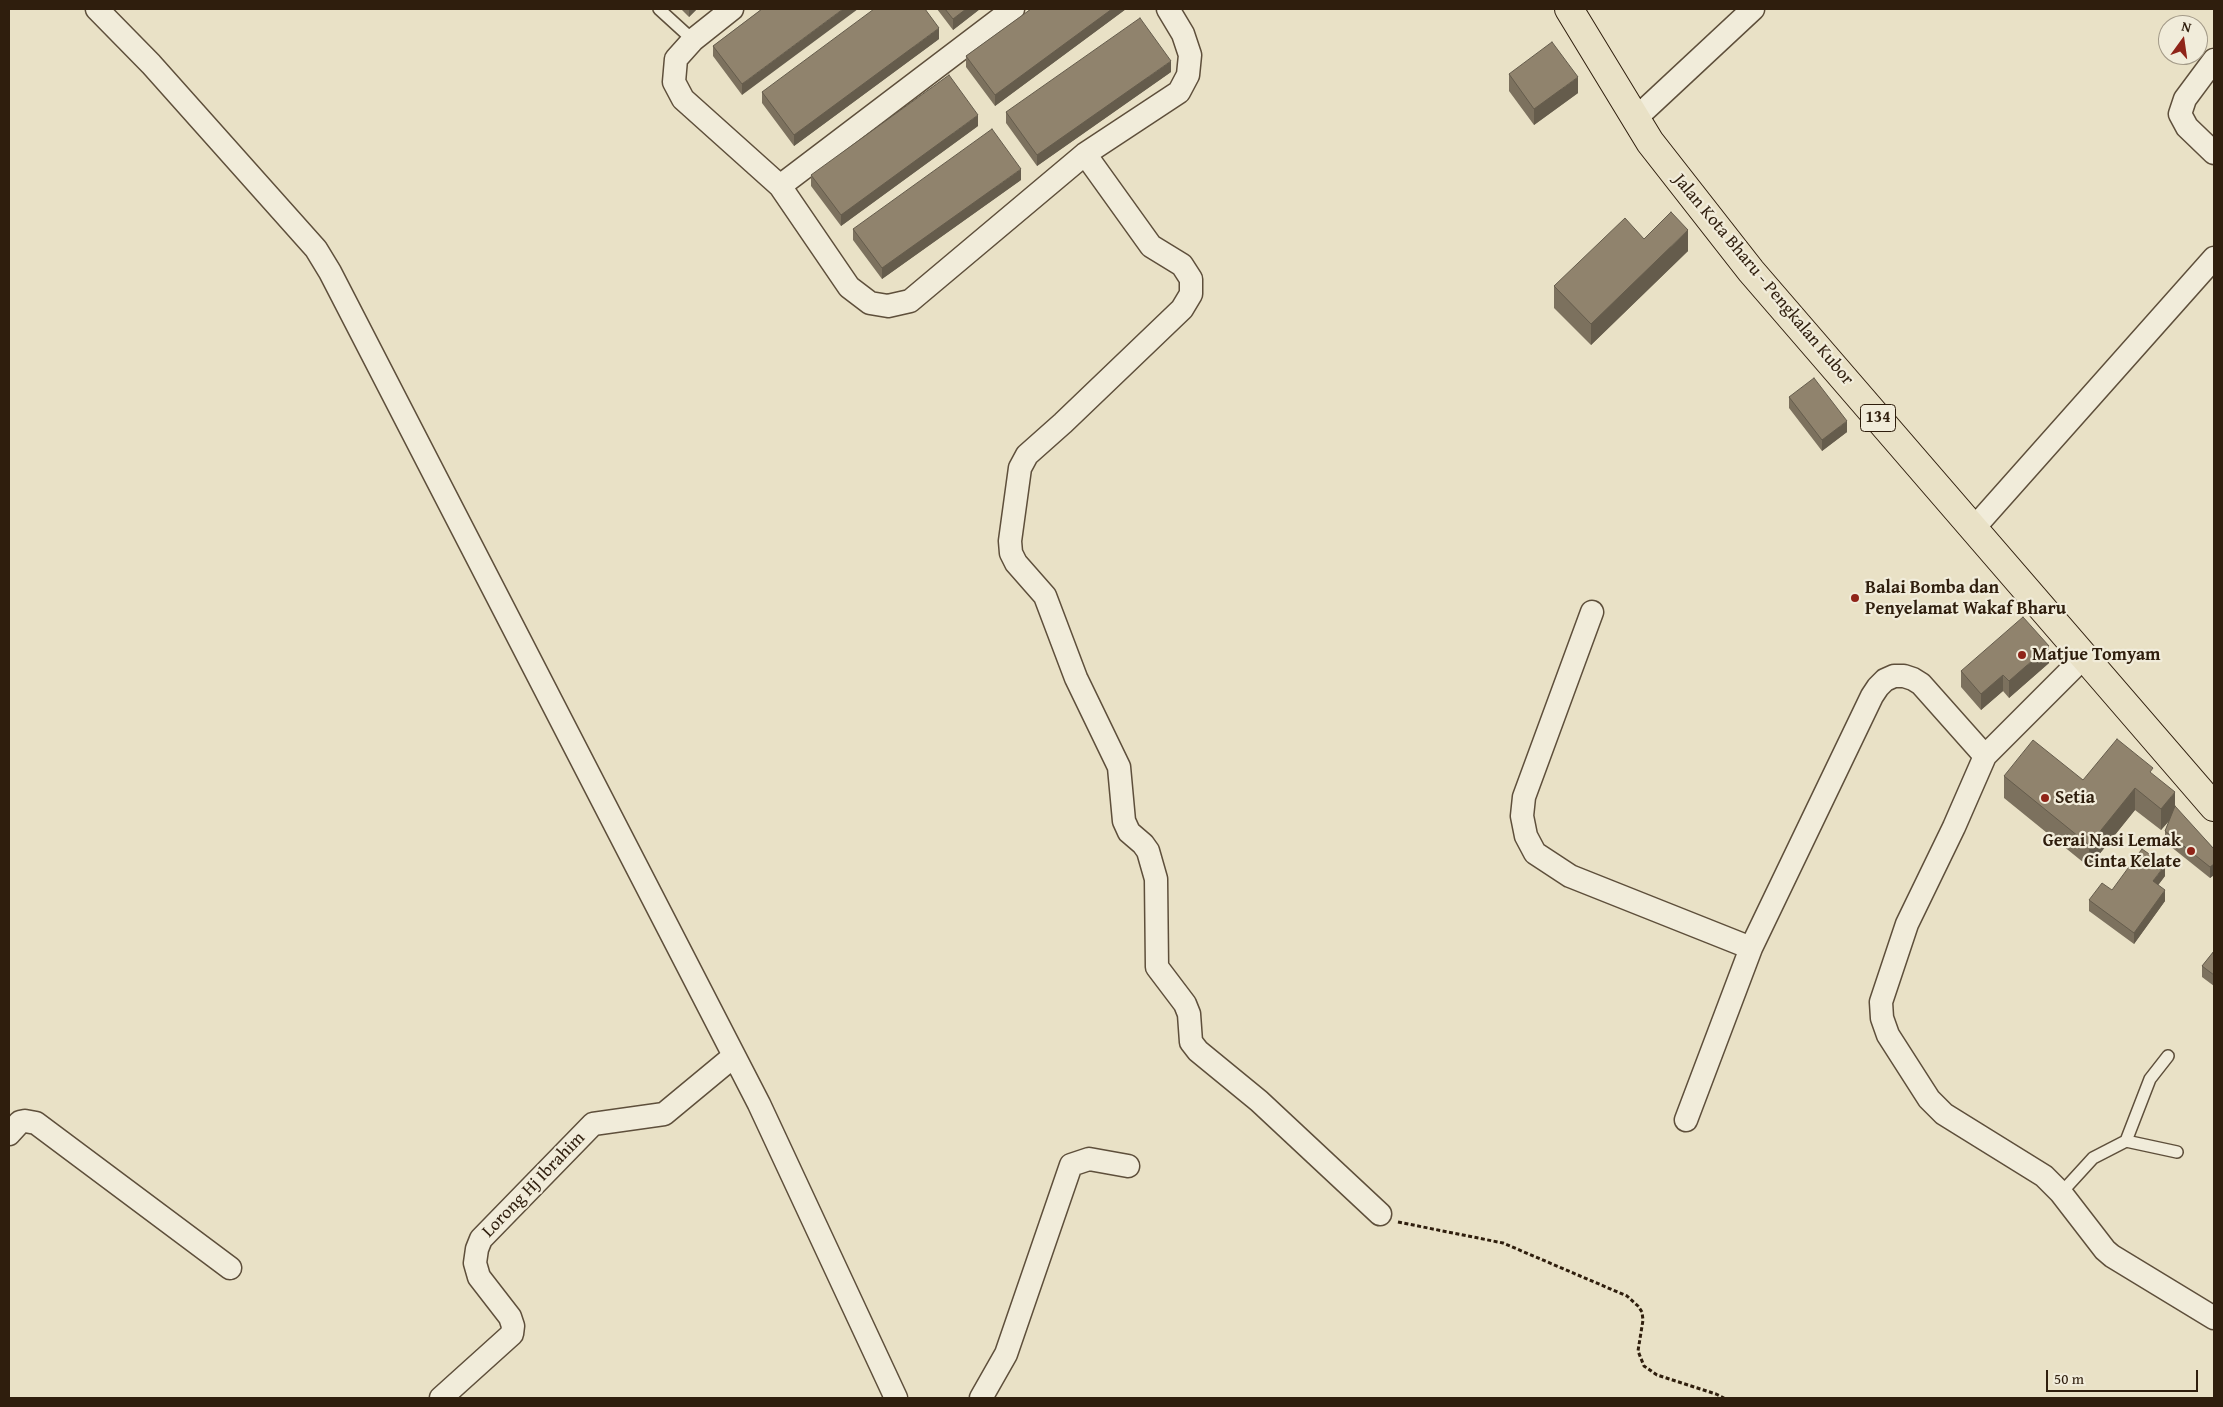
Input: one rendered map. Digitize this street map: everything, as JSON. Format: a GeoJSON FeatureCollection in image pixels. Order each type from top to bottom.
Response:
{"type":"FeatureCollection","features":[{"type":"Feature","properties":{"kind":"main road","name":"Jalan Kota Bharu - Pengkalan Kubor"},"geometry":{"type":"LineString","coordinates":[[1569,9],[1650,142],[1751,271],[2214,807]]}},
{"type":"Feature","properties":{"kind":"street"},"geometry":{"type":"LineString","coordinates":[[97,9],[151,64],[316,249],[330,272],[759,1104],[896,1398]]}},
{"type":"Feature","properties":{"kind":"street"},"geometry":{"type":"LineString","coordinates":[[732,9],[693,40],[676,59],[674,82],[683,99],[780,186],[849,287],[870,303],[888,306],[910,301],[1085,154],[1179,92],[1188,75],[1190,55],[1183,34],[1168,9]]}},
{"type":"Feature","properties":{"kind":"street"},"geometry":{"type":"LineString","coordinates":[[780,186],[1013,9]]}},
{"type":"Feature","properties":{"kind":"street"},"geometry":{"type":"LineString","coordinates":[[1635,120],[1753,9]]}},
{"type":"Feature","properties":{"kind":"street"},"geometry":{"type":"LineString","coordinates":[[2214,60],[2185,99],[2180,114],[2187,127],[2214,154]]}},
{"type":"Feature","properties":{"kind":"street"},"geometry":{"type":"LineString","coordinates":[[1085,154],[1151,246],[1182,265],[1189,274],[1192,290],[1182,309],[1063,423],[1026,454],[1020,468],[1010,541],[1011,553],[1016,563],[1045,596],[1076,678],[1119,767],[1126,827],[1148,851],[1156,879],[1157,966],[1186,1004],[1191,1042],[1198,1051],[1260,1101],[1380,1214]]}},
{"type":"Feature","properties":{"kind":"street"},"geometry":{"type":"LineString","coordinates":[[1974,528],[2214,258]]}},
{"type":"Feature","properties":{"kind":"street"},"geometry":{"type":"LineString","coordinates":[[1592,612],[1524,797],[1522,816],[1526,836],[1535,853],[1570,876],[1752,948]]}},
{"type":"Feature","properties":{"kind":"street"},"geometry":{"type":"LineString","coordinates":[[2085,656],[1985,756],[1954,827],[1907,924],[1881,1002],[1882,1018],[1888,1035],[1930,1100],[1944,1114],[2044,1176],[2061,1193],[2110,1254],[2214,1318]]}},
{"type":"Feature","properties":{"kind":"street"},"geometry":{"type":"LineString","coordinates":[[1686,1120],[1752,948],[1872,696],[1885,680],[1894,676],[1904,676],[1921,684],[1985,756]]}},
{"type":"Feature","properties":{"kind":"street","name":"Lorong Hj Ibrahim"},"geometry":{"type":"LineString","coordinates":[[441,1398],[512,1334],[513,1326],[510,1317],[479,1277],[475,1263],[481,1239],[593,1124],[664,1114],[734,1056]]}},
{"type":"Feature","properties":{"kind":"street"},"geometry":{"type":"LineString","coordinates":[[9,1134],[20,1122],[25,1120],[36,1123],[230,1268]]}},
{"type":"Feature","properties":{"kind":"street"},"geometry":{"type":"LineString","coordinates":[[981,1398],[1006,1354],[1071,1165],[1089,1159],[1128,1166]]}},
{"type":"Feature","properties":{"kind":"lane"},"geometry":{"type":"LineString","coordinates":[[659,9],[693,40]]}},
{"type":"Feature","properties":{"kind":"lane"},"geometry":{"type":"LineString","coordinates":[[2126,1141],[2150,1079],[2168,1056]]}},
{"type":"Feature","properties":{"kind":"lane"},"geometry":{"type":"LineString","coordinates":[[2061,1193],[2093,1158],[2126,1141],[2178,1152]]}},
{"type":"Feature","properties":{"kind":"path"},"geometry":{"type":"LineString","coordinates":[[1380,1214],[1393,1221],[1503,1243],[1627,1296],[1642,1312],[1643,1320],[1638,1351],[1644,1366],[1657,1375],[1724,1398]]}},
{"type":"Feature","properties":{"kind":"building"},"geometry":{"type":"Polygon","coordinates":[[[762,9],[843,9],[742,84],[713,46],[762,9]]]}},
{"type":"Feature","properties":{"kind":"building"},"geometry":{"type":"Polygon","coordinates":[[[874,9],[925,9],[939,28],[794,135],[762,92],[874,9]]]}},
{"type":"Feature","properties":{"kind":"building"},"geometry":{"type":"Polygon","coordinates":[[[945,9],[966,9],[953,19],[945,9]]]}},
{"type":"Feature","properties":{"kind":"building"},"geometry":{"type":"Polygon","coordinates":[[[1031,9],[1112,9],[995,95],[966,56],[1031,9]]]}},
{"type":"Feature","properties":{"kind":"building"},"geometry":{"type":"Polygon","coordinates":[[[1140,18],[1171,61],[1037,155],[1006,112],[1140,18]]]}},
{"type":"Feature","properties":{"kind":"building"},"geometry":{"type":"Polygon","coordinates":[[[1552,42],[1578,77],[1534,109],[1509,74],[1552,42]]]}},
{"type":"Feature","properties":{"kind":"building"},"geometry":{"type":"Polygon","coordinates":[[[949,75],[978,115],[841,215],[811,175],[949,75]]]}},
{"type":"Feature","properties":{"kind":"building"},"geometry":{"type":"Polygon","coordinates":[[[992,129],[1021,169],[882,268],[853,229],[992,129]]]}},
{"type":"Feature","properties":{"kind":"building"},"geometry":{"type":"Polygon","coordinates":[[[1671,212],[1688,230],[1591,324],[1554,286],[1625,218],[1644,239],[1671,212]]]}},
{"type":"Feature","properties":{"kind":"building"},"geometry":{"type":"Polygon","coordinates":[[[1814,378],[1847,421],[1822,440],[1789,397],[1814,378]]]}},
{"type":"Feature","properties":{"kind":"building"},"geometry":{"type":"Polygon","coordinates":[[[2023,617],[2049,646],[2009,681],[2003,675],[1981,694],[1961,671],[2023,617]]]}},
{"type":"Feature","properties":{"kind":"building"},"geometry":{"type":"Polygon","coordinates":[[[2117,739],[2153,768],[2150,772],[2175,792],[2161,809],[2135,788],[2089,845],[2004,776],[2033,740],[2083,780],[2117,739]]]}},
{"type":"Feature","properties":{"kind":"building"},"geometry":{"type":"Polygon","coordinates":[[[2175,806],[2214,849],[2214,864],[2210,867],[2165,831],[2175,806]]]}},
{"type":"Feature","properties":{"kind":"building"},"geometry":{"type":"Polygon","coordinates":[[[2142,849],[2165,865],[2153,881],[2165,890],[2134,933],[2089,900],[2102,883],[2112,890],[2142,849]]]}},
{"type":"Feature","properties":{"kind":"building"},"geometry":{"type":"Polygon","coordinates":[[[2214,951],[2214,975],[2202,966],[2214,951]]]}},
{"type":"Feature","properties":{"kind":"place","name":"Balai Bomba dan Penyelamat Wakaf Bharu"},"geometry":{"type":"Point","coordinates":[1855,598]}},
{"type":"Feature","properties":{"kind":"place","name":"Matjue Tomyam"},"geometry":{"type":"Point","coordinates":[2022,655]}},
{"type":"Feature","properties":{"kind":"place","name":"Setia"},"geometry":{"type":"Point","coordinates":[2045,798]}},
{"type":"Feature","properties":{"kind":"place","name":"Gerai Nasi Lemak Cinta Kelate"},"geometry":{"type":"Point","coordinates":[2191,851]}}]}
